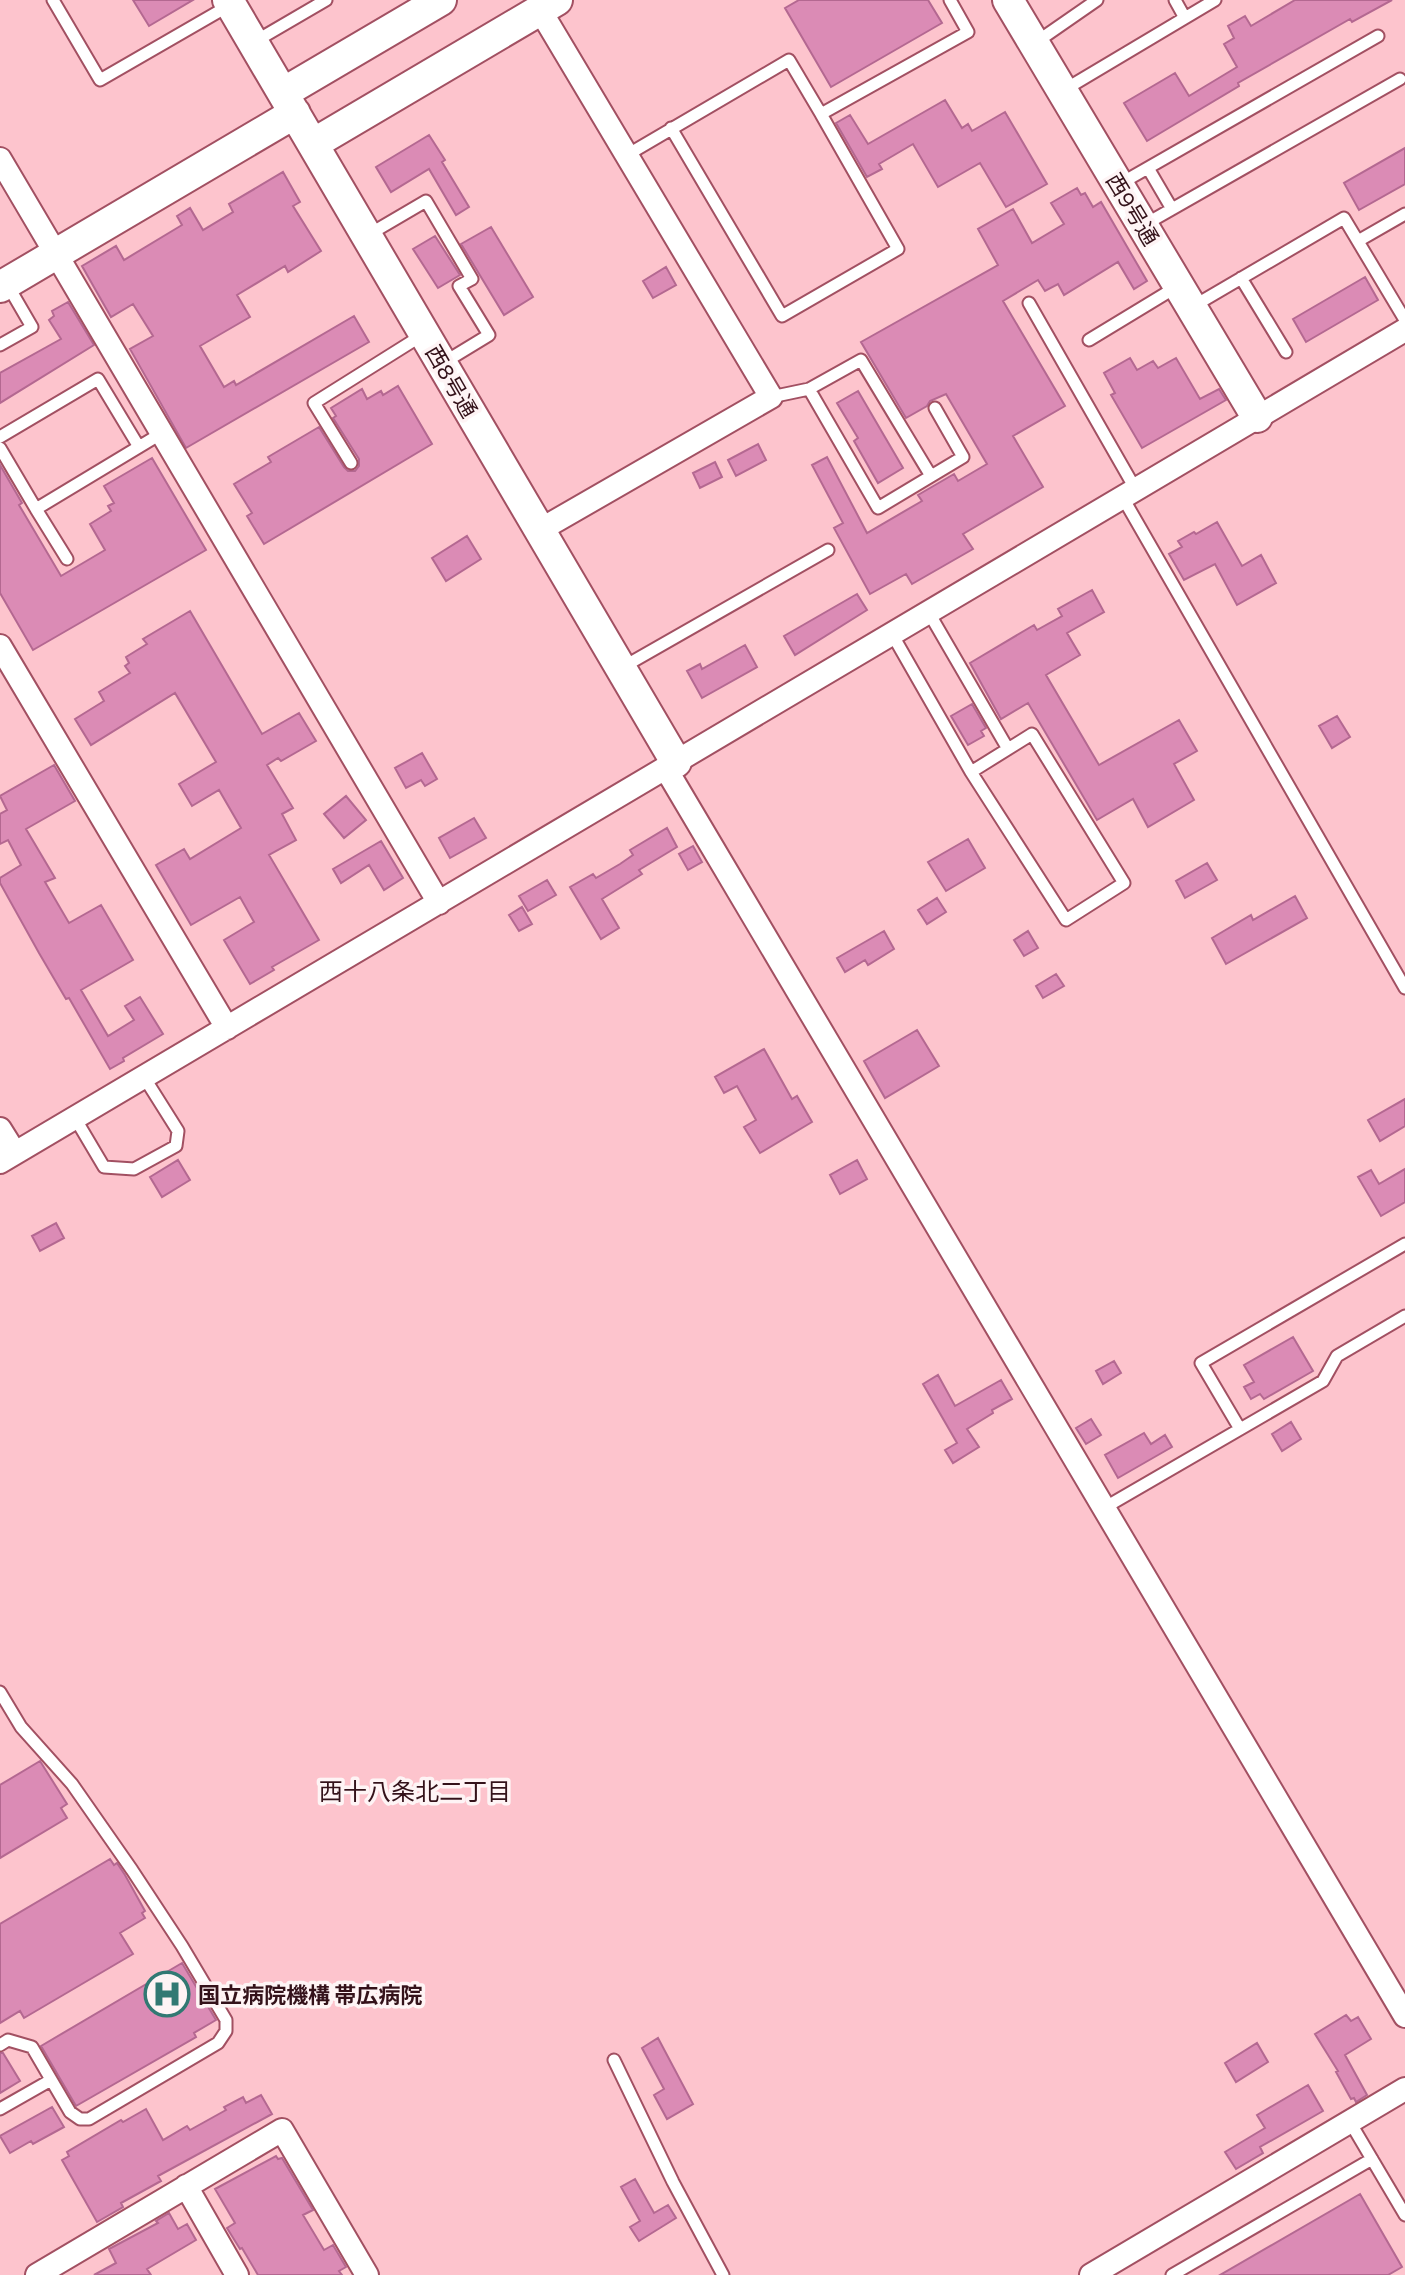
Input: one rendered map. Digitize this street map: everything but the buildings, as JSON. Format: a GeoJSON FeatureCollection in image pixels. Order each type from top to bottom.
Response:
{"type":"FeatureCollection","features":[{"type":"Feature","properties":{"kind":"street","name":"西9号通"},"geometry":{"type":"LineString","coordinates":[[1008,0],[1257,417]]}},
{"type":"Feature","properties":{"kind":"street","name":"西8号通"},"geometry":{"type":"LineString","coordinates":[[229,2],[621,668],[671,766]]}},
{"type":"Feature","properties":{"kind":"street"},"geometry":{"type":"LineString","coordinates":[[3,285],[289,103],[426,4]]}},
{"type":"Feature","properties":{"kind":"street"},"geometry":{"type":"LineString","coordinates":[[313,144],[548,5],[627,155],[771,397],[540,530]]}},
{"type":"Feature","properties":{"kind":"street"},"geometry":{"type":"LineString","coordinates":[[0,159],[439,903]]}},
{"type":"Feature","properties":{"kind":"street"},"geometry":{"type":"LineString","coordinates":[[0,1129],[7,1158],[1405,330]]}},
{"type":"Feature","properties":{"kind":"street"},"geometry":{"type":"LineString","coordinates":[[0,646],[227,1028]]}},
{"type":"Feature","properties":{"kind":"street"},"geometry":{"type":"LineString","coordinates":[[671,766],[1405,2016]]}},
{"type":"Feature","properties":{"kind":"street"},"geometry":{"type":"LineString","coordinates":[[1095,2274],[1405,2089]]}},
{"type":"Feature","properties":{"kind":"street"},"geometry":{"type":"LineString","coordinates":[[37,2275],[282,2130],[367,2275]]}},
{"type":"Feature","properties":{"kind":"street"},"geometry":{"type":"LineString","coordinates":[[186,2186],[237,2275]]}},
{"type":"Feature","properties":{"kind":"lane"},"geometry":{"type":"LineString","coordinates":[[53,0],[100,80],[229,2]]}},
{"type":"Feature","properties":{"kind":"lane"},"geometry":{"type":"LineString","coordinates":[[253,42],[326,0]]}},
{"type":"Feature","properties":{"kind":"lane"},"geometry":{"type":"LineString","coordinates":[[821,114],[968,32],[950,0]]}},
{"type":"Feature","properties":{"kind":"lane"},"geometry":{"type":"LineString","coordinates":[[1034,44],[1097,0]]}},
{"type":"Feature","properties":{"kind":"lane"},"geometry":{"type":"LineString","coordinates":[[1175,0],[1185,18]]}},
{"type":"Feature","properties":{"kind":"lane"},"geometry":{"type":"LineString","coordinates":[[1062,91],[1215,0]]}},
{"type":"Feature","properties":{"kind":"lane"},"geometry":{"type":"LineString","coordinates":[[1118,185],[1378,36]]}},
{"type":"Feature","properties":{"kind":"lane"},"geometry":{"type":"LineString","coordinates":[[627,155],[671,128],[789,60],[898,249],[782,316],[671,128]]}},
{"type":"Feature","properties":{"kind":"lane"},"geometry":{"type":"LineString","coordinates":[[1143,226],[1400,79]]}},
{"type":"Feature","properties":{"kind":"lane"},"geometry":{"type":"LineString","coordinates":[[1148,168],[1172,209]]}},
{"type":"Feature","properties":{"kind":"lane"},"geometry":{"type":"LineString","coordinates":[[367,235],[426,201],[472,279],[459,286],[489,335],[442,363]]}},
{"type":"Feature","properties":{"kind":"lane"},"geometry":{"type":"LineString","coordinates":[[1358,241],[1405,214]]}},
{"type":"Feature","properties":{"kind":"lane"},"geometry":{"type":"LineString","coordinates":[[1089,340],[1185,296],[1241,278],[1344,218],[1405,320]]}},
{"type":"Feature","properties":{"kind":"lane"},"geometry":{"type":"LineString","coordinates":[[1241,278],[1286,352]]}},
{"type":"Feature","properties":{"kind":"lane"},"geometry":{"type":"LineString","coordinates":[[0,345],[32,327],[3,285]]}},
{"type":"Feature","properties":{"kind":"lane"},"geometry":{"type":"LineString","coordinates":[[1029,303],[1130,494],[1405,988]]}},
{"type":"Feature","properties":{"kind":"lane"},"geometry":{"type":"LineString","coordinates":[[351,463],[314,403],[425,333]]}},
{"type":"Feature","properties":{"kind":"lane"},"geometry":{"type":"LineString","coordinates":[[771,397],[809,389],[861,360],[931,476]]}},
{"type":"Feature","properties":{"kind":"lane"},"geometry":{"type":"LineString","coordinates":[[0,437],[98,379],[139,447]]}},
{"type":"Feature","properties":{"kind":"lane"},"geometry":{"type":"LineString","coordinates":[[809,389],[878,508],[963,457],[935,408]]}},
{"type":"Feature","properties":{"kind":"lane"},"geometry":{"type":"LineString","coordinates":[[36,509],[162,433]]}},
{"type":"Feature","properties":{"kind":"lane"},"geometry":{"type":"LineString","coordinates":[[0,448],[67,559]]}},
{"type":"Feature","properties":{"kind":"lane"},"geometry":{"type":"LineString","coordinates":[[621,668],[828,550]]}},
{"type":"Feature","properties":{"kind":"lane"},"geometry":{"type":"LineString","coordinates":[[929,613],[1008,749]]}},
{"type":"Feature","properties":{"kind":"lane"},"geometry":{"type":"LineString","coordinates":[[892,634],[971,772],[1066,920],[1124,883],[1032,734],[971,772]]}},
{"type":"Feature","properties":{"kind":"lane"},"geometry":{"type":"LineString","coordinates":[[75,1118],[104,1167],[134,1169],[176,1146],[178,1131],[144,1077]]}},
{"type":"Feature","properties":{"kind":"lane"},"geometry":{"type":"LineString","coordinates":[[1240,1429],[1201,1363],[1405,1244]]}},
{"type":"Feature","properties":{"kind":"lane"},"geometry":{"type":"LineString","coordinates":[[1104,1508],[1323,1381],[1337,1356],[1405,1316]]}},
{"type":"Feature","properties":{"kind":"lane"},"geometry":{"type":"LineString","coordinates":[[0,1692],[21,1727],[72,1784],[132,1870],[226,2020],[226,2031],[218,2043],[89,2119],[80,2119],[70,2112],[32,2047],[8,2040],[0,2045]]}},
{"type":"Feature","properties":{"kind":"lane"},"geometry":{"type":"LineString","coordinates":[[614,2060],[673,2182],[723,2275]]}},
{"type":"Feature","properties":{"kind":"lane"},"geometry":{"type":"LineString","coordinates":[[0,2109],[51,2080]]}},
{"type":"Feature","properties":{"kind":"lane"},"geometry":{"type":"LineString","coordinates":[[1350,2122],[1405,2215]]}},
{"type":"Feature","properties":{"kind":"lane"},"geometry":{"type":"LineString","coordinates":[[1172,2275],[1372,2159]]}},
{"type":"Feature","properties":{"kind":"place","name":"国立病院機構 帯広病院"},"geometry":{"type":"Point","coordinates":[167,1994]}},
{"type":"Feature","properties":{"kind":"district","name":"西十八条北二丁目"},"geometry":{"type":"Point","coordinates":[415,1790]}}]}
